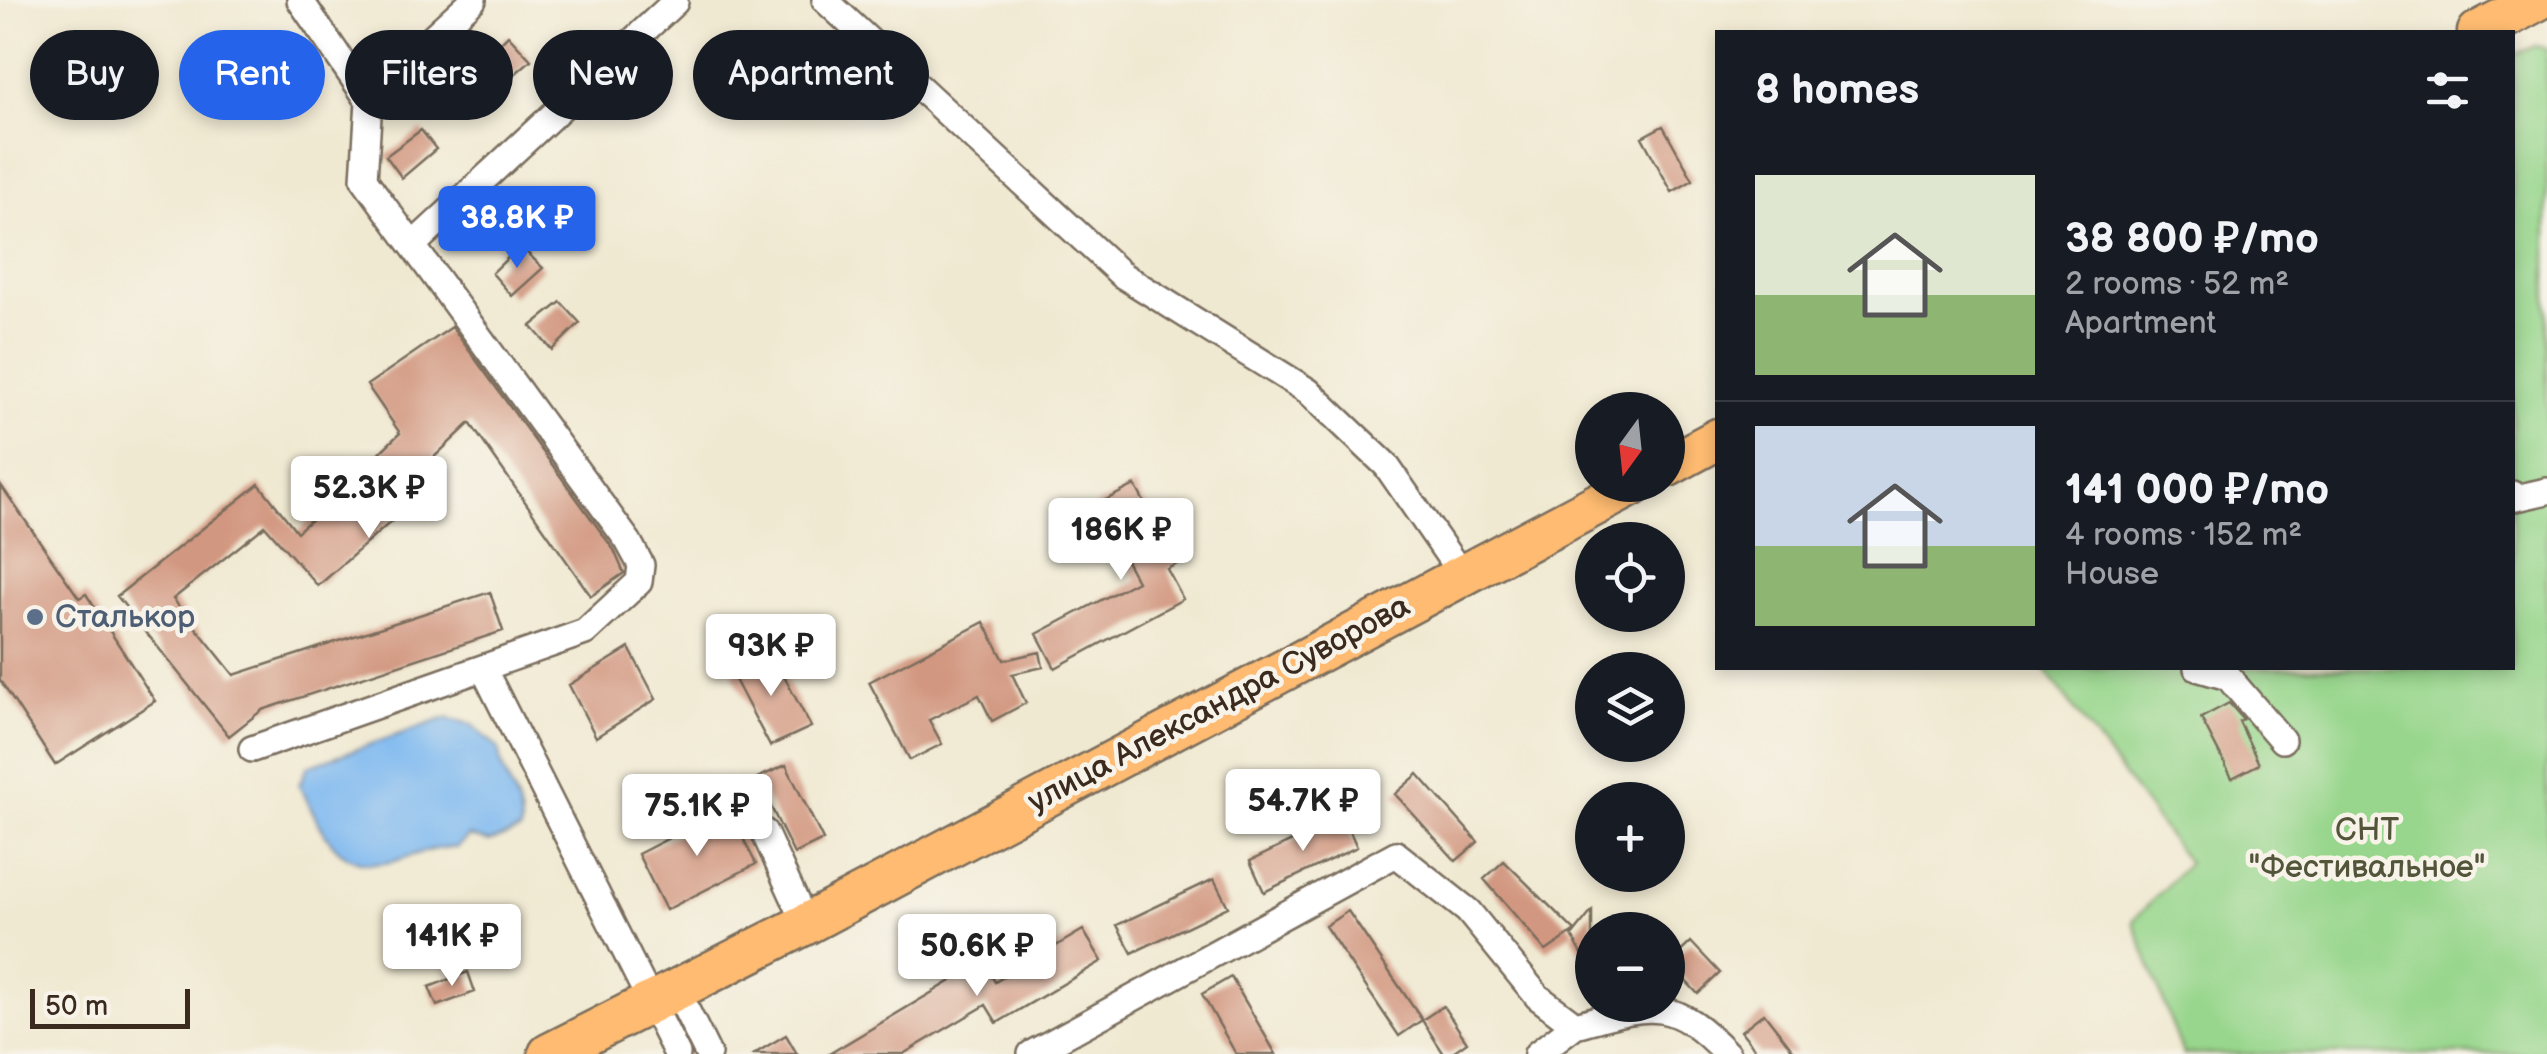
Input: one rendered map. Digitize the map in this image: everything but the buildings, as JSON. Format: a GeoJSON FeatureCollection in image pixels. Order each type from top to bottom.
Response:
{"type":"FeatureCollection","features":[{"type":"Feature","properties":{"kind":"main road"},"geometry":{"type":"LineString","coordinates":[[2482,30],[2538,0]]}},
{"type":"Feature","properties":{"kind":"main road"},"geometry":{"type":"LineString","coordinates":[[1685,457],[1715,441]]}},
{"type":"Feature","properties":{"kind":"main road","name":"улица Александра Суворова"},"geometry":{"type":"LineString","coordinates":[[549,1054],[806,924],[1602,502]]}},
{"type":"Feature","properties":{"kind":"street"},"geometry":{"type":"LineString","coordinates":[[300,0],[345,66]]}},
{"type":"Feature","properties":{"kind":"street"},"geometry":{"type":"LineString","coordinates":[[440,30],[473,0]]}},
{"type":"Feature","properties":{"kind":"street"},"geometry":{"type":"LineString","coordinates":[[824,0],[1122,275],[1308,391],[1386,465],[1462,576]]}},
{"type":"Feature","properties":{"kind":"street"},"geometry":{"type":"LineString","coordinates":[[415,243],[675,2]]}},
{"type":"Feature","properties":{"kind":"street"},"geometry":{"type":"LineString","coordinates":[[252,749],[584,632],[640,582],[641,565],[415,243],[364,179],[368,120]]}},
{"type":"Feature","properties":{"kind":"street"},"geometry":{"type":"LineString","coordinates":[[2515,497],[2547,491]]}},
{"type":"Feature","properties":{"kind":"street"},"geometry":{"type":"LineString","coordinates":[[484,670],[664,996],[708,1054]]}},
{"type":"Feature","properties":{"kind":"street"},"geometry":{"type":"LineString","coordinates":[[2205,670],[2228,677],[2282,740]]}},
{"type":"Feature","properties":{"kind":"street"},"geometry":{"type":"LineString","coordinates":[[764,832],[806,924]]}},
{"type":"Feature","properties":{"kind":"street"},"geometry":{"type":"LineString","coordinates":[[1032,1054],[1396,854],[1468,911],[1538,997],[1575,1025]]}},
{"type":"Feature","properties":{"kind":"street"},"geometry":{"type":"LineString","coordinates":[[664,996],[677,1054]]}},
{"type":"Feature","properties":{"kind":"street"},"geometry":{"type":"LineString","coordinates":[[1537,1054],[1575,1025],[1624,1012],[1665,1007],[1700,1026],[1726,1054]]}},
{"type":"Feature","properties":{"kind":"green space","name":"СНТ \"Фестивальное\""},"geometry":{"type":"Polygon","coordinates":[[[2536,46],[2547,48],[2547,1054],[2183,1054],[2133,921],[2188,863],[2045,670],[2515,670],[2515,54],[2536,46]]]}},
{"type":"Feature","properties":{"kind":"water"},"geometry":{"type":"Polygon","coordinates":[[[446,718],[471,724],[499,749],[519,809],[520,831],[489,842],[469,836],[456,848],[374,864],[344,855],[324,832],[299,785],[308,766],[446,718]]]}},
{"type":"Feature","properties":{"kind":"place","name":"Сталькор"},"geometry":{"type":"Point","coordinates":[35,617]}}]}
